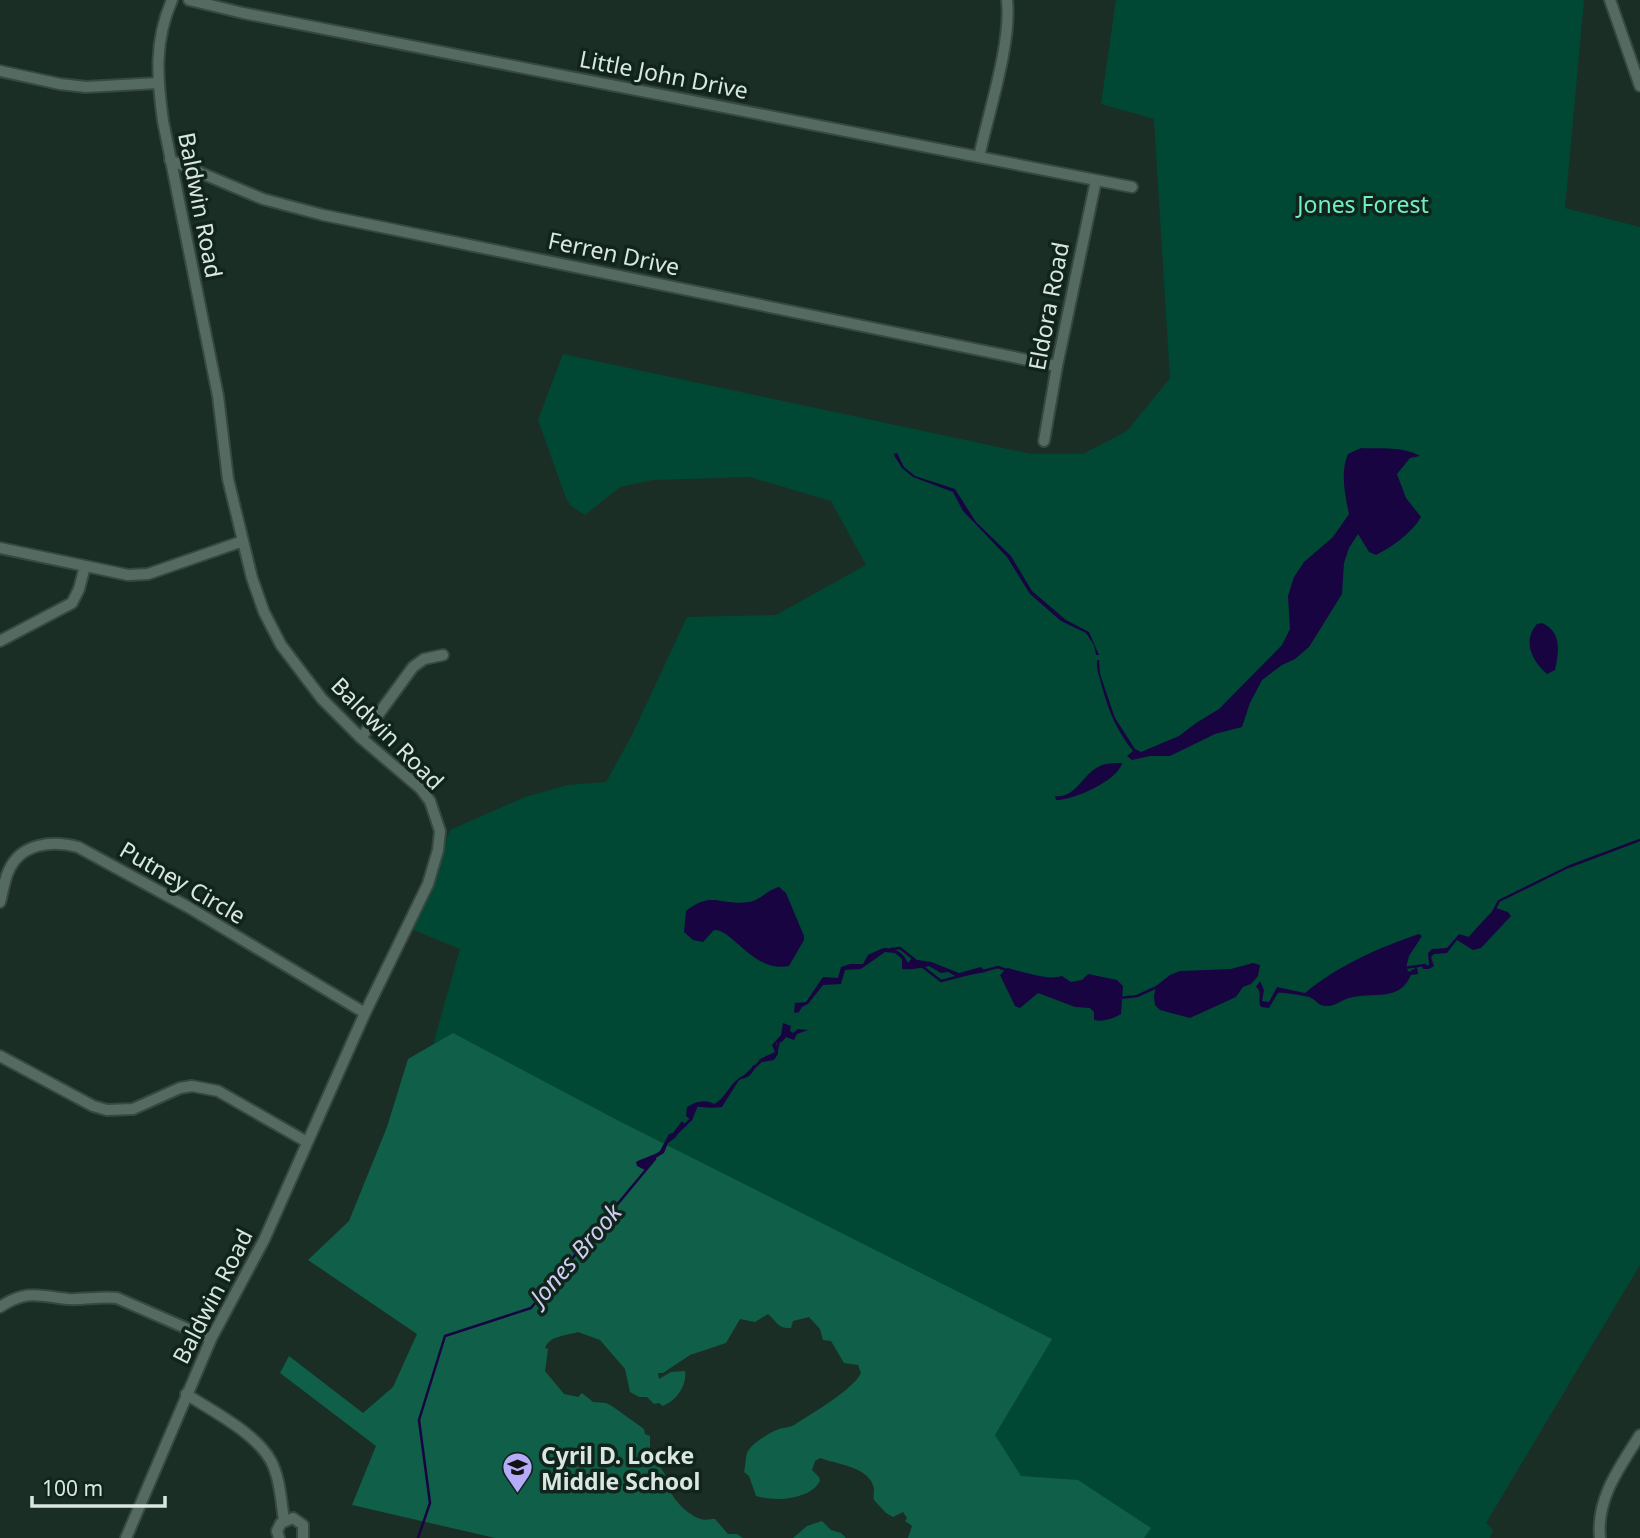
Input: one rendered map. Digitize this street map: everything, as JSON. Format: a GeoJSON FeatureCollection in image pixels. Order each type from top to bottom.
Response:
{"type":"FeatureCollection","features":[{"type":"Feature","properties":{"kind":"street","name":"Baldwin Road"},"geometry":{"type":"LineString","coordinates":[[126,1538],[211,1339],[264,1240],[365,1013],[428,884],[436,860],[440,831],[432,805],[421,789],[361,738],[322,699],[281,645],[257,595],[228,479],[218,396],[170,160],[158,83],[160,36],[172,0]]}},
{"type":"Feature","properties":{"kind":"street","name":"Little John Drive"},"geometry":{"type":"LineString","coordinates":[[188,0],[1132,187]]}},
{"type":"Feature","properties":{"kind":"street"},"geometry":{"type":"LineString","coordinates":[[979,157],[1002,56],[1007,0]]}},
{"type":"Feature","properties":{"kind":"street"},"geometry":{"type":"LineString","coordinates":[[1610,0],[1640,86]]}},
{"type":"Feature","properties":{"kind":"street"},"geometry":{"type":"LineString","coordinates":[[0,71],[86,87],[158,83]]}},
{"type":"Feature","properties":{"kind":"street","name":"Ferren Drive"},"geometry":{"type":"LineString","coordinates":[[170,160],[263,199],[323,215],[1057,366]]}},
{"type":"Feature","properties":{"kind":"street","name":"Eldora Road"},"geometry":{"type":"LineString","coordinates":[[1044,441],[1096,180]]}},
{"type":"Feature","properties":{"kind":"street"},"geometry":{"type":"LineString","coordinates":[[0,548],[128,575],[148,574],[243,541]]}},
{"type":"Feature","properties":{"kind":"street"},"geometry":{"type":"LineString","coordinates":[[0,640],[72,603],[85,566]]}},
{"type":"Feature","properties":{"kind":"street"},"geometry":{"type":"LineString","coordinates":[[361,738],[413,667],[424,659],[443,655]]}},
{"type":"Feature","properties":{"kind":"street","name":"Putney Circle"},"geometry":{"type":"LineString","coordinates":[[0,902],[9,870],[21,855],[38,845],[78,847],[188,907],[365,1013]]}},
{"type":"Feature","properties":{"kind":"street"},"geometry":{"type":"LineString","coordinates":[[0,1056],[93,1106],[107,1110],[133,1109],[180,1088],[205,1087],[218,1091],[307,1142]]}},
{"type":"Feature","properties":{"kind":"street"},"geometry":{"type":"LineString","coordinates":[[0,1307],[10,1300],[39,1293],[66,1299],[101,1296],[117,1298],[211,1339]]}},
{"type":"Feature","properties":{"kind":"street"},"geometry":{"type":"LineString","coordinates":[[186,1394],[250,1436],[272,1461],[284,1520]]}},
{"type":"Feature","properties":{"kind":"street"},"geometry":{"type":"LineString","coordinates":[[1600,1538],[1599,1524],[1604,1496],[1640,1435]]}},
{"type":"Feature","properties":{"kind":"street"},"geometry":{"type":"LineString","coordinates":[[279,1538],[278,1527],[284,1520],[293,1518],[301,1522],[305,1529],[303,1538]]}},
{"type":"Feature","properties":{"kind":"green space","name":"Jones Forest"},"geometry":{"type":"Polygon","coordinates":[[[1116,0],[1584,0],[1565,208],[1640,227],[1640,1265],[1486,1523],[1493,1530],[1490,1538],[1076,1538],[958,1460],[966,1343],[441,1070],[434,1041],[460,949],[411,929],[450,830],[525,797],[568,785],[606,782],[632,735],[687,617],[776,615],[866,565],[831,501],[750,477],[653,480],[620,487],[585,515],[571,506],[538,420],[563,354],[1031,454],[1083,454],[1127,431],[1170,378],[1154,119],[1101,104],[1116,0]]]}},
{"type":"Feature","properties":{"kind":"green space"},"geometry":{"type":"Polygon","coordinates":[[[453,1033],[617,1120],[1052,1339],[995,1435],[1021,1476],[1078,1480],[1151,1528],[1144,1538],[908,1538],[912,1526],[905,1521],[907,1518],[903,1512],[893,1517],[886,1513],[874,1500],[874,1489],[867,1476],[860,1471],[820,1458],[815,1461],[812,1470],[820,1481],[808,1492],[782,1499],[756,1496],[749,1476],[744,1472],[747,1453],[751,1448],[766,1435],[792,1426],[821,1408],[841,1394],[861,1373],[858,1365],[844,1363],[831,1341],[823,1340],[820,1329],[809,1317],[793,1321],[791,1328],[787,1328],[778,1324],[768,1314],[755,1322],[740,1319],[726,1343],[690,1355],[663,1373],[658,1373],[659,1379],[671,1372],[685,1371],[680,1392],[663,1406],[630,1392],[625,1369],[600,1340],[578,1332],[554,1338],[545,1348],[548,1349],[545,1371],[564,1394],[578,1397],[582,1393],[593,1402],[606,1403],[644,1429],[645,1434],[650,1436],[650,1458],[657,1462],[666,1476],[662,1482],[668,1484],[679,1504],[693,1516],[715,1519],[728,1534],[737,1534],[743,1538],[495,1538],[352,1505],[376,1446],[280,1373],[289,1356],[363,1413],[393,1387],[417,1334],[308,1260],[349,1221],[387,1127],[408,1059],[453,1033]]]}},
{"type":"Feature","properties":{"kind":"green space"},"geometry":{"type":"Polygon","coordinates":[[[822,1521],[831,1530],[846,1538],[793,1538],[807,1526],[822,1521]]]}},
{"type":"Feature","properties":{"kind":"shaded area"},"geometry":{"type":"Polygon","coordinates":[[[1361,448],[1399,449],[1420,456],[1410,458],[1397,474],[1406,498],[1421,517],[1417,523],[1401,539],[1376,555],[1369,552],[1358,534],[1344,563],[1342,594],[1309,647],[1262,680],[1242,727],[1215,734],[1170,756],[1132,760],[1127,756],[1133,751],[1118,729],[1108,705],[1097,660],[1115,718],[1135,749],[1141,752],[1179,736],[1219,709],[1282,645],[1290,629],[1288,596],[1294,577],[1304,562],[1333,537],[1349,514],[1344,468],[1348,454],[1361,448]]]}},
{"type":"Feature","properties":{"kind":"shaded area"},"geometry":{"type":"Polygon","coordinates":[[[897,453],[904,467],[915,476],[955,489],[976,522],[1011,556],[1032,591],[1066,620],[1089,632],[1099,655],[1096,655],[1094,645],[1086,633],[1061,621],[1030,594],[1007,557],[963,511],[953,492],[913,477],[902,468],[894,454],[897,453]]]}},
{"type":"Feature","properties":{"kind":"shaded area"},"geometry":{"type":"Polygon","coordinates":[[[1542,623],[1553,631],[1558,643],[1555,670],[1547,674],[1533,657],[1530,644],[1533,630],[1537,624],[1542,623]]]}},
{"type":"Feature","properties":{"kind":"shaded area"},"geometry":{"type":"Polygon","coordinates":[[[1122,763],[1113,776],[1094,788],[1073,797],[1056,800],[1055,796],[1062,796],[1074,790],[1094,769],[1122,763]]]}},
{"type":"Feature","properties":{"kind":"shaded area"},"geometry":{"type":"Polygon","coordinates":[[[779,887],[786,893],[804,936],[789,966],[765,963],[721,932],[714,930],[703,942],[693,940],[684,932],[686,911],[703,901],[749,902],[779,887]]]}},
{"type":"Feature","properties":{"kind":"shaded area"},"geometry":{"type":"Polygon","coordinates":[[[1496,908],[1508,912],[1511,916],[1481,948],[1473,950],[1457,940],[1447,953],[1434,954],[1431,957],[1434,966],[1423,969],[1422,966],[1429,965],[1428,953],[1432,949],[1447,948],[1459,934],[1469,937],[1496,908]]]}},
{"type":"Feature","properties":{"kind":"shaded area"},"geometry":{"type":"Polygon","coordinates":[[[1419,934],[1422,936],[1409,956],[1406,968],[1409,972],[1417,967],[1418,974],[1411,975],[1406,984],[1392,993],[1358,996],[1325,1006],[1309,997],[1278,993],[1269,1008],[1261,1007],[1256,987],[1260,981],[1264,990],[1262,1001],[1269,1002],[1277,987],[1305,993],[1359,958],[1419,934]]]}},
{"type":"Feature","properties":{"kind":"shaded area"},"geometry":{"type":"Polygon","coordinates":[[[883,948],[898,951],[908,963],[911,959],[931,962],[959,973],[981,967],[986,972],[957,977],[948,972],[941,973],[929,966],[902,969],[902,959],[895,953],[885,952],[861,969],[845,970],[841,984],[823,985],[808,1004],[794,1013],[795,1003],[806,1002],[823,977],[838,978],[841,967],[863,964],[868,955],[883,948]]]}},
{"type":"Feature","properties":{"kind":"shaded area"},"geometry":{"type":"Polygon","coordinates":[[[1253,963],[1260,965],[1258,976],[1251,984],[1243,987],[1236,997],[1190,1018],[1160,1010],[1155,1005],[1156,986],[1170,975],[1180,971],[1231,969],[1253,963]]]}},
{"type":"Feature","properties":{"kind":"shaded area"},"geometry":{"type":"Polygon","coordinates":[[[1007,968],[1043,976],[1062,976],[1071,982],[1082,980],[1088,974],[1117,980],[1123,986],[1121,1014],[1108,1020],[1094,1020],[1094,1012],[1090,1008],[1075,1007],[1038,993],[1020,1008],[1015,1006],[1000,975],[1007,968]]]}},
{"type":"Feature","properties":{"kind":"shaded area"},"geometry":{"type":"Polygon","coordinates":[[[783,1023],[791,1026],[790,1031],[793,1033],[798,1029],[808,1030],[797,1034],[794,1040],[786,1037],[782,1042],[776,1043],[778,1054],[774,1060],[758,1060],[775,1052],[772,1045],[781,1035],[783,1023]]]}},
{"type":"Feature","properties":{"kind":"shaded area"},"geometry":{"type":"Polygon","coordinates":[[[753,1065],[756,1067],[752,1073],[739,1080],[722,1107],[696,1106],[692,1121],[686,1116],[687,1107],[694,1103],[704,1101],[714,1104],[719,1101],[738,1079],[749,1074],[753,1065]]]}},
{"type":"Feature","properties":{"kind":"shaded area"},"geometry":{"type":"Polygon","coordinates":[[[682,1121],[687,1126],[680,1128],[664,1153],[654,1159],[645,1170],[637,1166],[636,1162],[660,1151],[669,1134],[673,1133],[682,1121]]]}},
{"type":"Feature","properties":{"kind":"waterway","name":"Jones Brook"},"geometry":{"type":"LineString","coordinates":[[1493,912],[1499,901],[1568,867],[1640,840]]}},
{"type":"Feature","properties":{"kind":"waterway","name":"Jones Brook"},"geometry":{"type":"LineString","coordinates":[[891,949],[900,948],[915,960]]}},
{"type":"Feature","properties":{"kind":"waterway","name":"Jones Brook"},"geometry":{"type":"LineString","coordinates":[[1404,968],[1425,965]]}},
{"type":"Feature","properties":{"kind":"waterway","name":"Jones Brook"},"geometry":{"type":"LineString","coordinates":[[923,967],[941,981],[976,972]]}},
{"type":"Feature","properties":{"kind":"waterway","name":"Jones Brook"},"geometry":{"type":"LineString","coordinates":[[983,971],[998,967],[1006,970]]}},
{"type":"Feature","properties":{"kind":"waterway","name":"Jones Brook"},"geometry":{"type":"LineString","coordinates":[[1120,998],[1137,996],[1157,987]]}},
{"type":"Feature","properties":{"kind":"waterway","name":"Jones Brook"},"geometry":{"type":"LineString","coordinates":[[776,1054],[779,1040]]}},
{"type":"Feature","properties":{"kind":"waterway","name":"Jones Brook"},"geometry":{"type":"LineString","coordinates":[[746,1075],[761,1061]]}},
{"type":"Feature","properties":{"kind":"waterway","name":"Jones Brook"},"geometry":{"type":"LineString","coordinates":[[675,1135],[691,1119],[697,1105],[709,1106]]}},
{"type":"Feature","properties":{"kind":"waterway","name":"Jones Brook"},"geometry":{"type":"LineString","coordinates":[[418,1538],[430,1503],[419,1420],[445,1336],[531,1308],[655,1159]]}},
{"type":"Feature","properties":{"kind":"place","name":"Cyril D. Locke Middle School"},"geometry":{"type":"Point","coordinates":[518,1495]}}]}
